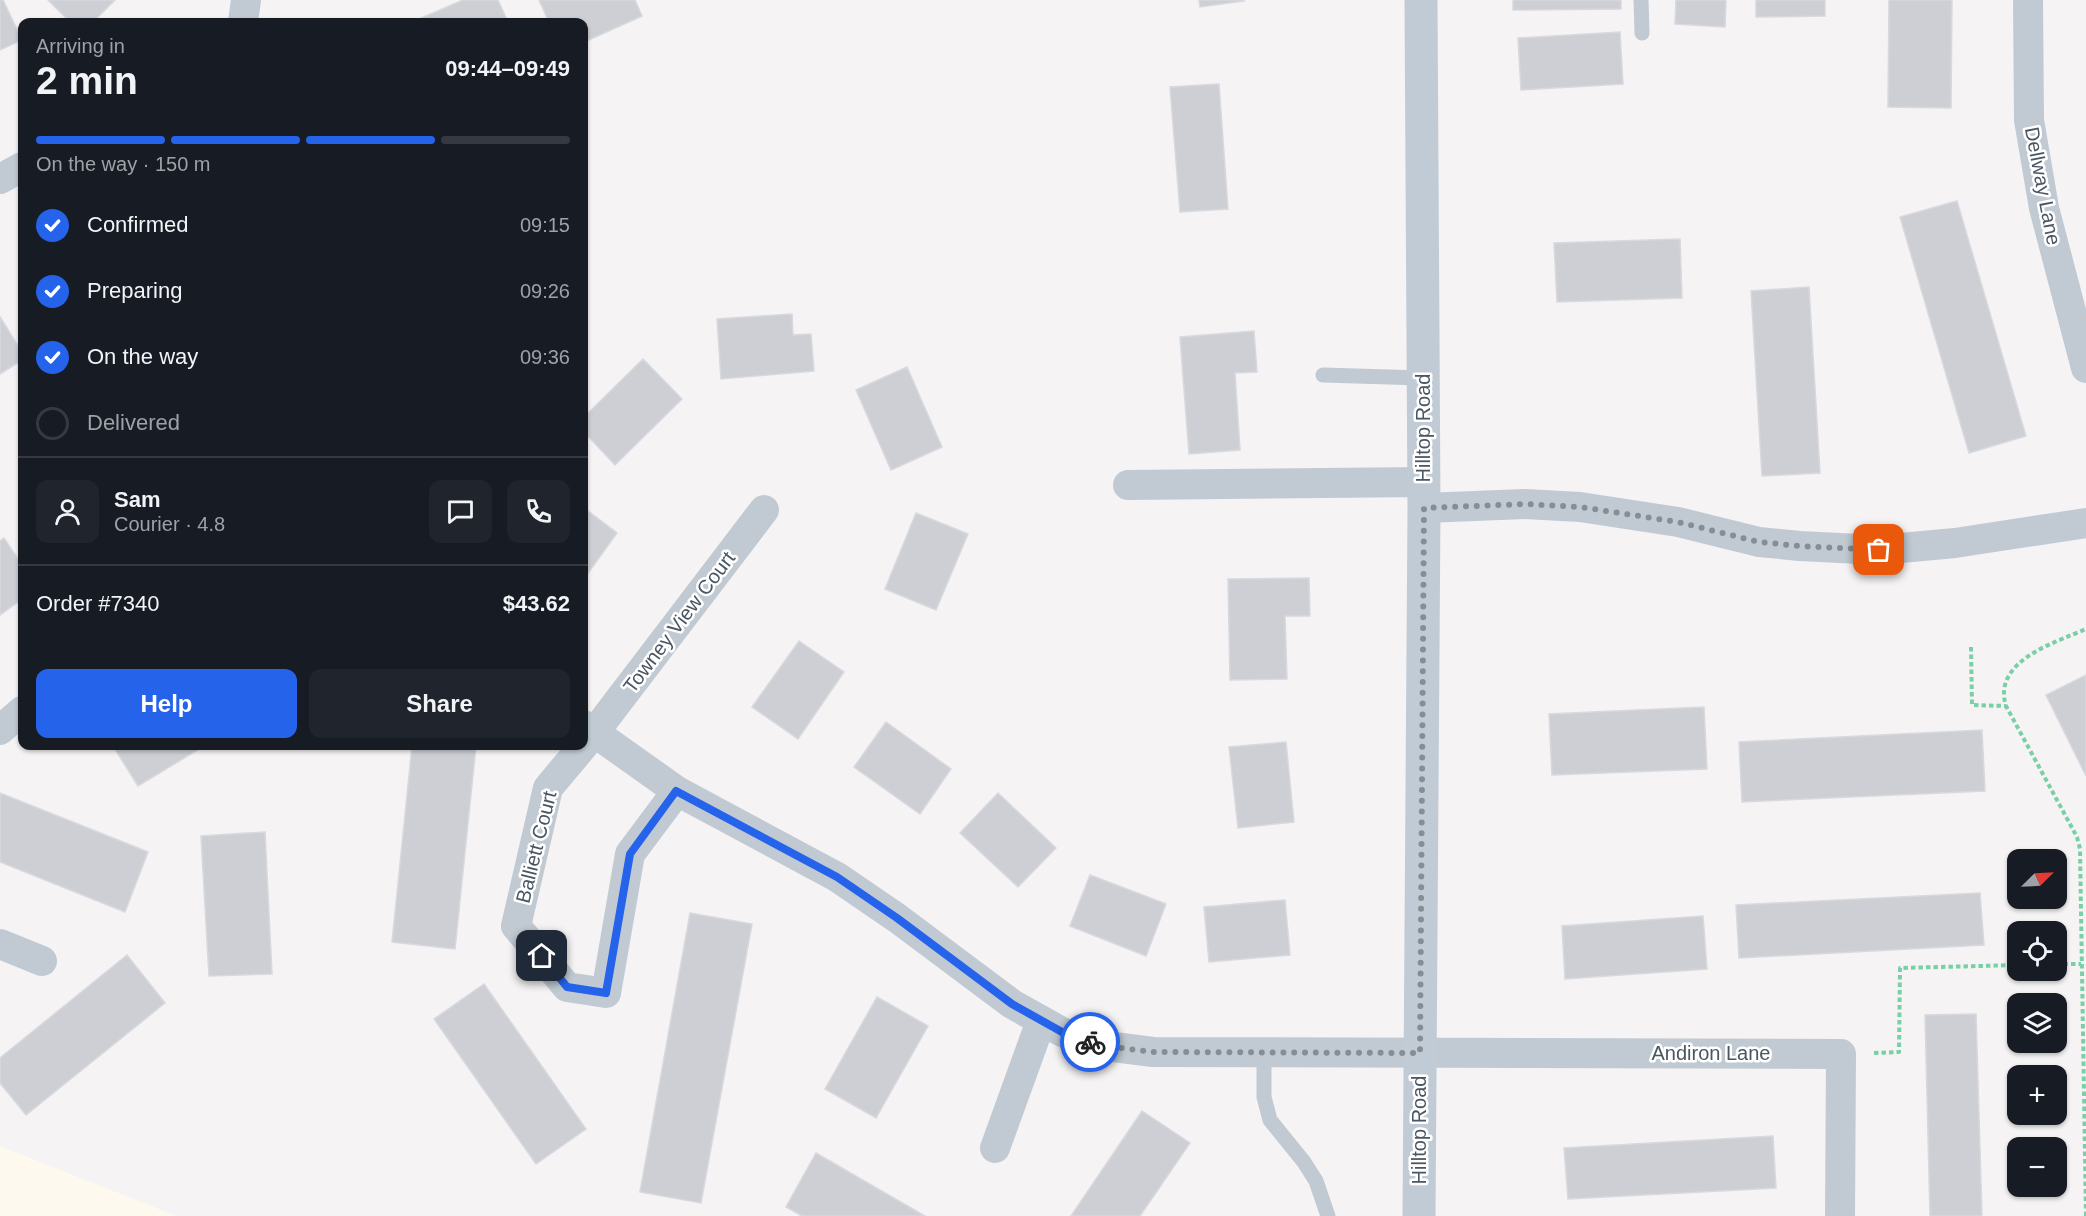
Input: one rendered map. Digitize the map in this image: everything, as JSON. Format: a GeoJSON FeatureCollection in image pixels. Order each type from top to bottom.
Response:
{"type":"FeatureCollection","features":[{"type":"Feature","properties":{"kind":"street"},"geometry":{"type":"LineString","coordinates":[[244,18],[246,0]]}},
{"type":"Feature","properties":{"kind":"street","name":"Hilltop Road"},"geometry":{"type":"LineString","coordinates":[[1419,1216],[1423,495],[1421,0]]}},
{"type":"Feature","properties":{"kind":"street","name":"Dellway Lane"},"geometry":{"type":"LineString","coordinates":[[2028,0],[2029,120],[2044,208],[2086,368]]}},
{"type":"Feature","properties":{"kind":"street"},"geometry":{"type":"LineString","coordinates":[[0,179],[18,169]]}},
{"type":"Feature","properties":{"kind":"street"},"geometry":{"type":"LineString","coordinates":[[1128,485],[1423,495],[1580,507],[1678,522],[1759,542],[1879,550],[1954,543],[2086,523]]}},
{"type":"Feature","properties":{"kind":"street","name":"Towney View Court"},"geometry":{"type":"LineString","coordinates":[[589,729],[764,510]]}},
{"type":"Feature","properties":{"kind":"street"},"geometry":{"type":"LineString","coordinates":[[0,730],[18,714]]}},
{"type":"Feature","properties":{"kind":"street","name":"Andiron Lane"},"geometry":{"type":"LineString","coordinates":[[589,729],[676,791],[837,877],[897,918],[1012,1004],[1062,1032],[1098,1045],[1153,1052],[1840,1054]]}},
{"type":"Feature","properties":{"kind":"street","name":"Balliett Court"},"geometry":{"type":"LineString","coordinates":[[574,750],[548,788],[516,926],[567,987],[606,993],[630,854],[676,791]]}},
{"type":"Feature","properties":{"kind":"street"},"geometry":{"type":"LineString","coordinates":[[0,944],[42,961]]}},
{"type":"Feature","properties":{"kind":"street"},"geometry":{"type":"LineString","coordinates":[[995,1148],[1041,1021]]}},
{"type":"Feature","properties":{"kind":"street"},"geometry":{"type":"LineString","coordinates":[[1840,1054],[1840,1216]]}},
{"type":"Feature","properties":{"kind":"lane"},"geometry":{"type":"LineString","coordinates":[[1641,0],[1642,33]]}},
{"type":"Feature","properties":{"kind":"lane"},"geometry":{"type":"LineString","coordinates":[[1323,375],[1422,378]]}},
{"type":"Feature","properties":{"kind":"lane"},"geometry":{"type":"LineString","coordinates":[[1264,1052],[1264,1097],[1270,1120],[1304,1162],[1316,1181],[1328,1216]]}},
{"type":"Feature","properties":{"kind":"path"},"geometry":{"type":"LineString","coordinates":[[2086,629],[2030,653],[2011,672],[2002,693],[2006,706],[2077,837],[2080,849],[2080,964],[2086,1216]]}},
{"type":"Feature","properties":{"kind":"path"},"geometry":{"type":"LineString","coordinates":[[1971,647],[1972,705],[2006,706]]}},
{"type":"Feature","properties":{"kind":"path"},"geometry":{"type":"LineString","coordinates":[[2067,964],[2080,964]]}},
{"type":"Feature","properties":{"kind":"path"},"geometry":{"type":"LineString","coordinates":[[1840,1054],[1899,1052],[1900,968],[2007,965]]}},
{"type":"Feature","properties":{"kind":"shaded area"},"geometry":{"type":"Polygon","coordinates":[[[0,1146],[149,1205],[176,1216],[0,1216],[0,1146]]]}},
{"type":"Feature","properties":{"kind":"building"},"geometry":{"type":"Polygon","coordinates":[[[0,0],[3,0],[18,32],[18,42],[0,50],[0,0]]]}},
{"type":"Feature","properties":{"kind":"building"},"geometry":{"type":"Polygon","coordinates":[[[48,0],[115,0],[97,18],[66,18],[48,0]]]}},
{"type":"Feature","properties":{"kind":"building"},"geometry":{"type":"Polygon","coordinates":[[[463,0],[498,0],[506,18],[421,18],[463,0]]]}},
{"type":"Feature","properties":{"kind":"building"},"geometry":{"type":"Polygon","coordinates":[[[539,0],[635,0],[642,16],[588,40],[588,18],[547,18],[539,0]]]}},
{"type":"Feature","properties":{"kind":"building"},"geometry":{"type":"Polygon","coordinates":[[[1199,0],[1243,0],[1244,1],[1200,7],[1199,0]]]}},
{"type":"Feature","properties":{"kind":"building"},"geometry":{"type":"Polygon","coordinates":[[[1513,0],[1621,0],[1621,9],[1513,10],[1513,0]]]}},
{"type":"Feature","properties":{"kind":"building"},"geometry":{"type":"Polygon","coordinates":[[[1676,0],[1726,0],[1725,27],[1675,24],[1676,0]]]}},
{"type":"Feature","properties":{"kind":"building"},"geometry":{"type":"Polygon","coordinates":[[[1756,0],[1825,0],[1825,16],[1756,17],[1756,0]]]}},
{"type":"Feature","properties":{"kind":"building"},"geometry":{"type":"Polygon","coordinates":[[[1889,0],[1952,0],[1951,108],[1888,107],[1889,0]]]}},
{"type":"Feature","properties":{"kind":"building"},"geometry":{"type":"Polygon","coordinates":[[[1620,32],[1623,84],[1521,90],[1518,38],[1620,32]]]}},
{"type":"Feature","properties":{"kind":"building"},"geometry":{"type":"Polygon","coordinates":[[[1219,84],[1228,209],[1180,212],[1170,87],[1219,84]]]}},
{"type":"Feature","properties":{"kind":"building"},"geometry":{"type":"Polygon","coordinates":[[[1957,201],[2026,436],[1969,453],[1900,217],[1957,201]]]}},
{"type":"Feature","properties":{"kind":"building"},"geometry":{"type":"Polygon","coordinates":[[[1680,239],[1682,298],[1557,302],[1554,243],[1680,239]]]}},
{"type":"Feature","properties":{"kind":"building"},"geometry":{"type":"Polygon","coordinates":[[[1809,287],[1820,473],[1762,476],[1751,291],[1809,287]]]}},
{"type":"Feature","properties":{"kind":"building"},"geometry":{"type":"Polygon","coordinates":[[[792,314],[793,335],[811,334],[814,371],[721,379],[717,319],[792,314]]]}},
{"type":"Feature","properties":{"kind":"building"},"geometry":{"type":"Polygon","coordinates":[[[0,317],[18,346],[18,363],[0,374],[0,317]]]}},
{"type":"Feature","properties":{"kind":"building"},"geometry":{"type":"Polygon","coordinates":[[[1254,331],[1257,372],[1235,373],[1240,450],[1189,454],[1180,337],[1254,331]]]}},
{"type":"Feature","properties":{"kind":"building"},"geometry":{"type":"Polygon","coordinates":[[[643,359],[682,399],[615,465],[588,436],[588,413],[643,359]]]}},
{"type":"Feature","properties":{"kind":"building"},"geometry":{"type":"Polygon","coordinates":[[[907,367],[942,447],[891,470],[856,390],[907,367]]]}},
{"type":"Feature","properties":{"kind":"building"},"geometry":{"type":"Polygon","coordinates":[[[588,511],[617,533],[588,573],[588,511]]]}},
{"type":"Feature","properties":{"kind":"building"},"geometry":{"type":"Polygon","coordinates":[[[916,513],[968,534],[936,610],[885,589],[916,513]]]}},
{"type":"Feature","properties":{"kind":"building"},"geometry":{"type":"Polygon","coordinates":[[[4,538],[18,559],[18,602],[0,615],[0,541],[4,538]]]}},
{"type":"Feature","properties":{"kind":"building"},"geometry":{"type":"Polygon","coordinates":[[[1309,578],[1310,616],[1285,616],[1287,679],[1230,680],[1228,579],[1309,578]]]}},
{"type":"Feature","properties":{"kind":"building"},"geometry":{"type":"Polygon","coordinates":[[[799,641],[844,672],[798,739],[752,707],[799,641]]]}},
{"type":"Feature","properties":{"kind":"building"},"geometry":{"type":"Polygon","coordinates":[[[2086,675],[2086,776],[2046,695],[2086,675]]]}},
{"type":"Feature","properties":{"kind":"building"},"geometry":{"type":"Polygon","coordinates":[[[1704,707],[1707,769],[1552,775],[1549,714],[1704,707]]]}},
{"type":"Feature","properties":{"kind":"building"},"geometry":{"type":"Polygon","coordinates":[[[886,722],[951,769],[920,814],[854,767],[886,722]]]}},
{"type":"Feature","properties":{"kind":"building"},"geometry":{"type":"Polygon","coordinates":[[[1982,730],[1985,791],[1742,802],[1739,742],[1982,730]]]}},
{"type":"Feature","properties":{"kind":"building"},"geometry":{"type":"Polygon","coordinates":[[[1286,742],[1294,822],[1238,828],[1229,747],[1286,742]]]}},
{"type":"Feature","properties":{"kind":"building"},"geometry":{"type":"Polygon","coordinates":[[[116,750],[197,750],[138,786],[116,750]]]}},
{"type":"Feature","properties":{"kind":"building"},"geometry":{"type":"Polygon","coordinates":[[[412,750],[476,750],[455,949],[392,942],[412,750]]]}},
{"type":"Feature","properties":{"kind":"building"},"geometry":{"type":"Polygon","coordinates":[[[0,793],[148,852],[125,912],[0,862],[0,793]]]}},
{"type":"Feature","properties":{"kind":"building"},"geometry":{"type":"Polygon","coordinates":[[[998,793],[1056,848],[1018,887],[960,833],[998,793]]]}},
{"type":"Feature","properties":{"kind":"building"},"geometry":{"type":"Polygon","coordinates":[[[265,832],[272,974],[209,976],[201,836],[265,832]]]}},
{"type":"Feature","properties":{"kind":"building"},"geometry":{"type":"Polygon","coordinates":[[[1090,875],[1166,904],[1146,956],[1070,926],[1090,875]]]}},
{"type":"Feature","properties":{"kind":"building"},"geometry":{"type":"Polygon","coordinates":[[[1980,893],[1984,945],[1739,958],[1736,905],[1980,893]]]}},
{"type":"Feature","properties":{"kind":"building"},"geometry":{"type":"Polygon","coordinates":[[[1285,900],[1290,955],[1209,962],[1204,907],[1285,900]]]}},
{"type":"Feature","properties":{"kind":"building"},"geometry":{"type":"Polygon","coordinates":[[[690,913],[752,924],[701,1203],[640,1192],[690,913]]]}},
{"type":"Feature","properties":{"kind":"building"},"geometry":{"type":"Polygon","coordinates":[[[1703,916],[1707,969],[1565,979],[1562,926],[1703,916]]]}},
{"type":"Feature","properties":{"kind":"building"},"geometry":{"type":"Polygon","coordinates":[[[127,955],[165,1003],[26,1115],[0,1083],[0,1058],[127,955]]]}},
{"type":"Feature","properties":{"kind":"building"},"geometry":{"type":"Polygon","coordinates":[[[484,984],[586,1129],[536,1164],[434,1019],[484,984]]]}},
{"type":"Feature","properties":{"kind":"building"},"geometry":{"type":"Polygon","coordinates":[[[877,997],[928,1026],[876,1118],[825,1089],[877,997]]]}},
{"type":"Feature","properties":{"kind":"building"},"geometry":{"type":"Polygon","coordinates":[[[1976,1014],[1982,1216],[1930,1216],[1925,1015],[1976,1014]]]}},
{"type":"Feature","properties":{"kind":"building"},"geometry":{"type":"Polygon","coordinates":[[[1142,1111],[1190,1143],[1140,1216],[1071,1216],[1142,1111]]]}},
{"type":"Feature","properties":{"kind":"building"},"geometry":{"type":"Polygon","coordinates":[[[1773,1136],[1776,1188],[1568,1199],[1564,1148],[1773,1136]]]}},
{"type":"Feature","properties":{"kind":"building"},"geometry":{"type":"Polygon","coordinates":[[[816,1153],[925,1216],[802,1216],[786,1207],[816,1153]]]}},
{"type":"Feature","properties":{"kind":"way so far"},"geometry":{"type":"LineString","coordinates":[[1090,1042],[1153,1052],[1420,1053],[1424,508],[1525,504],[1580,507],[1678,522],[1759,542],[1879,550]]}},
{"type":"Feature","properties":{"kind":"route"},"geometry":{"type":"LineString","coordinates":[[542,956],[567,987],[606,993],[630,854],[676,791],[837,877],[897,918],[1012,1004],[1062,1032],[1090,1042]]}}]}
